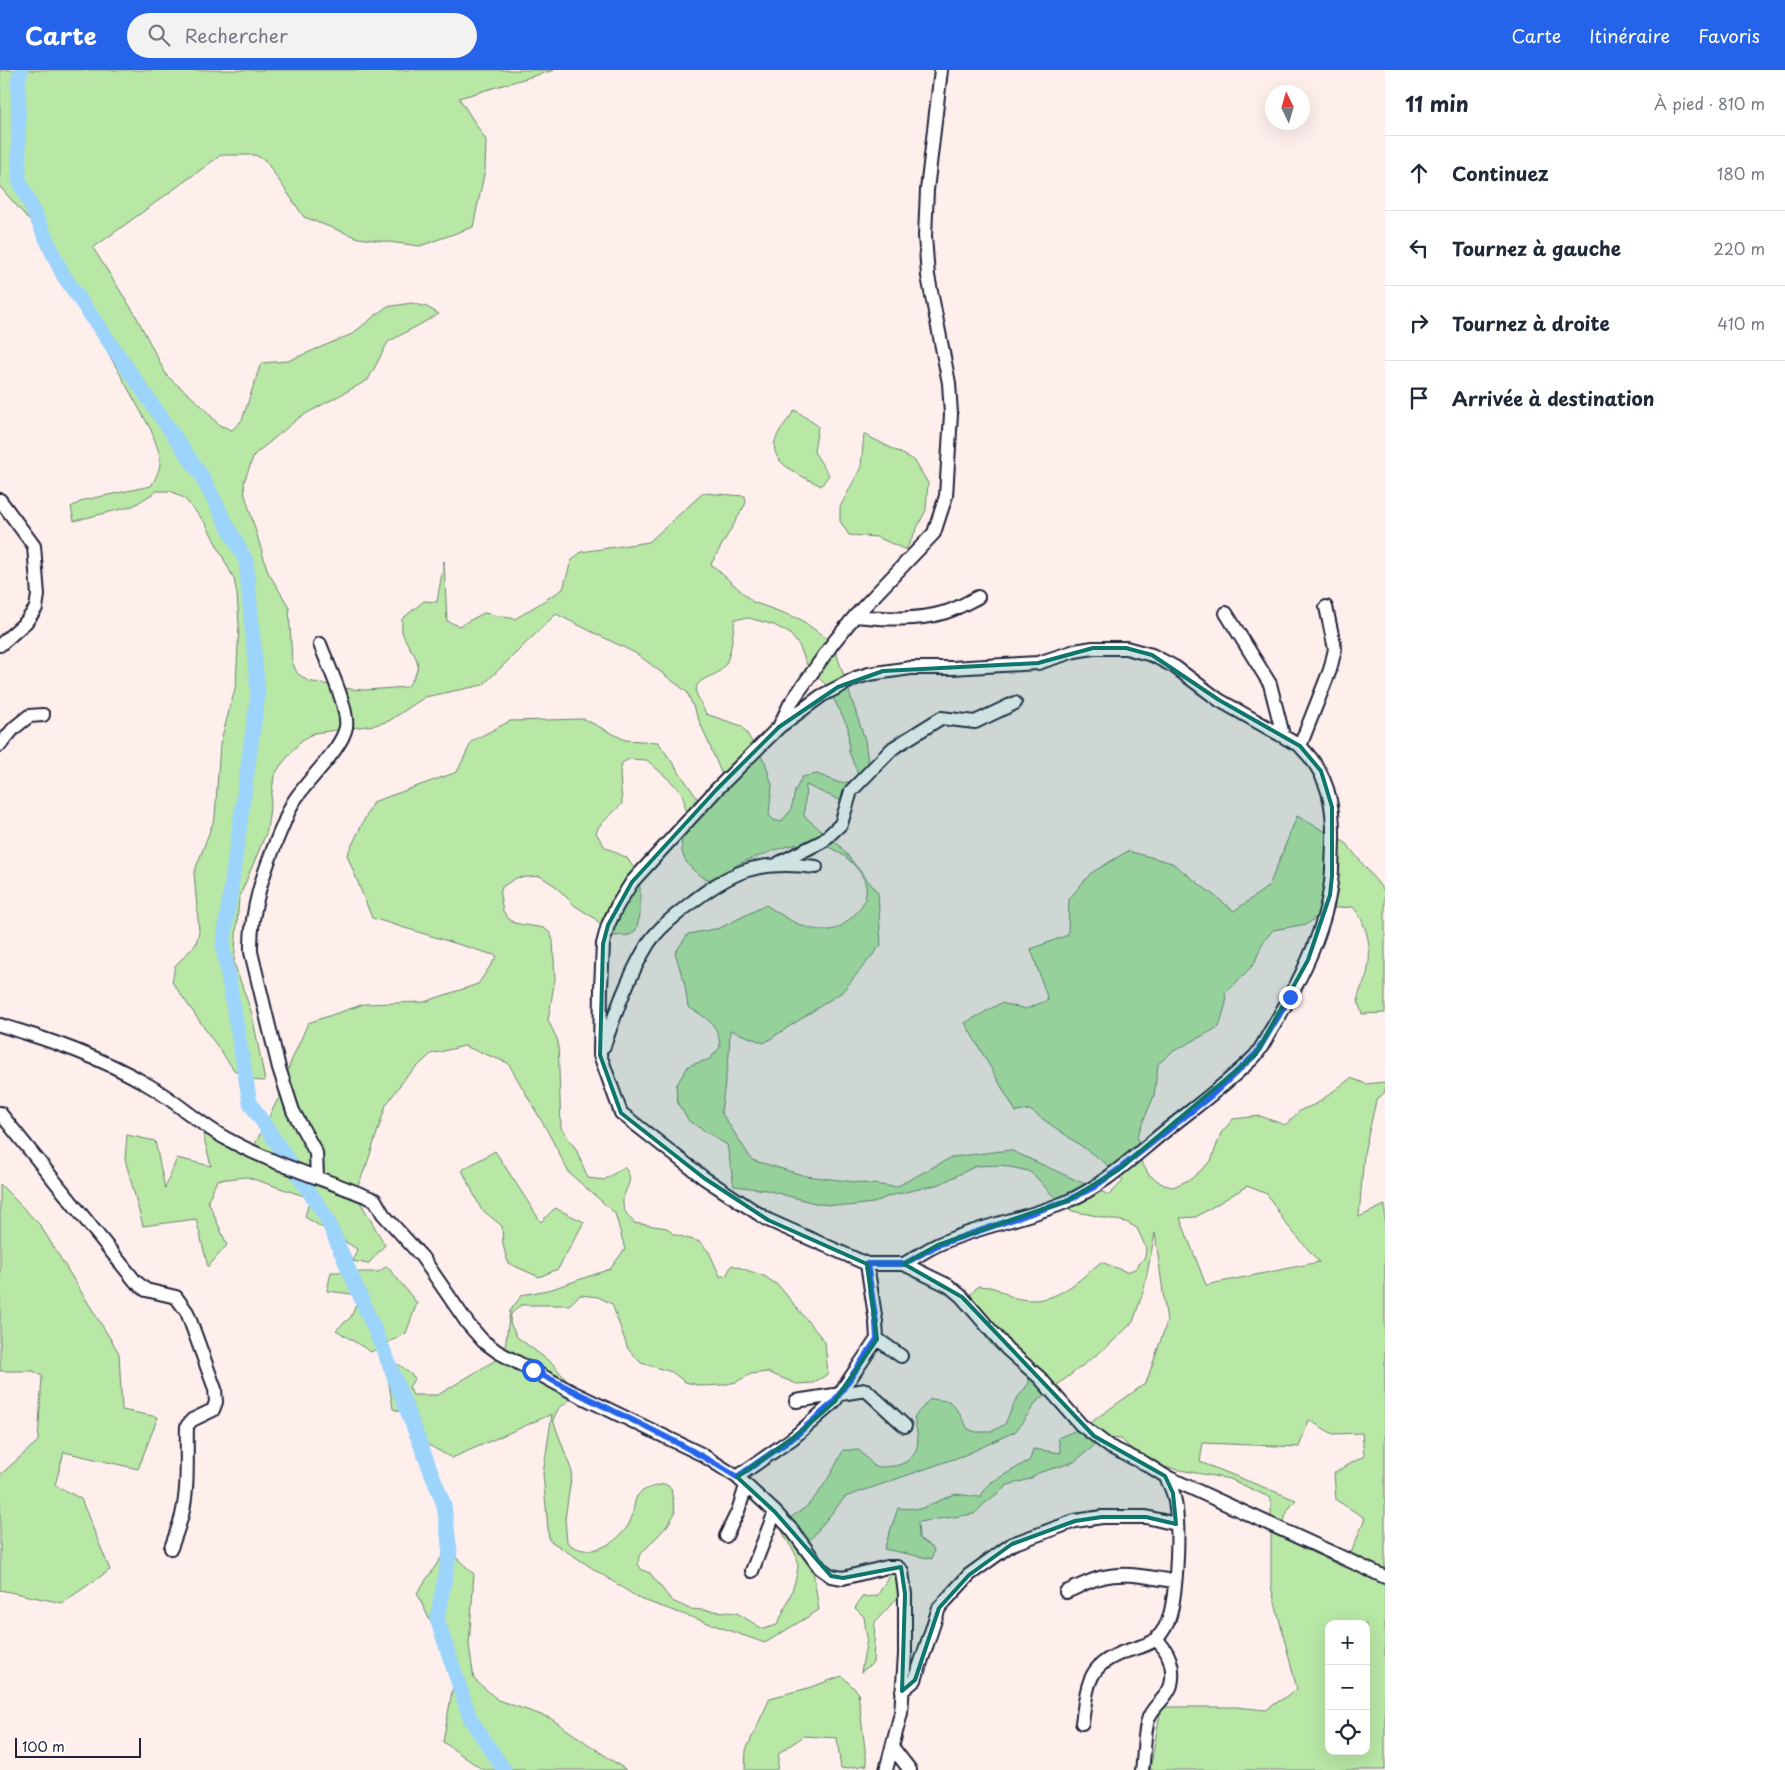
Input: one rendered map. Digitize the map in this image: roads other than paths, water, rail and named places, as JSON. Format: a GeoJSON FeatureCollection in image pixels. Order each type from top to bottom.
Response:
{"type":"FeatureCollection","features":[{"type":"Feature","properties":{"kind":"street"},"geometry":{"type":"LineString","coordinates":[[779,727],[790,704],[833,643],[934,533],[946,496],[951,414],[949,383],[928,276],[925,236],[940,70]]}},
{"type":"Feature","properties":{"kind":"street"},"geometry":{"type":"LineString","coordinates":[[0,500],[34,546],[38,595],[36,608],[26,622],[0,645]]}},
{"type":"Feature","properties":{"kind":"street"},"geometry":{"type":"LineString","coordinates":[[856,616],[911,619],[948,612],[978,597]]}},
{"type":"Feature","properties":{"kind":"street"},"geometry":{"type":"LineString","coordinates":[[1300,746],[1330,670],[1335,649],[1326,607]]}},
{"type":"Feature","properties":{"kind":"street"},"geometry":{"type":"LineString","coordinates":[[1226,613],[1270,684],[1282,736]]}},
{"type":"Feature","properties":{"kind":"street"},"geometry":{"type":"LineString","coordinates":[[317,1177],[316,1152],[293,1111],[279,1068],[251,952],[251,938],[255,902],[267,863],[292,804],[342,739],[346,726],[346,711],[320,644]]}},
{"type":"Feature","properties":{"kind":"street"},"geometry":{"type":"LineString","coordinates":[[904,1264],[938,1245],[1067,1201],[1094,1187],[1118,1170],[1212,1095],[1256,1054],[1290,997],[1308,960],[1330,895],[1334,830],[1332,807],[1321,771],[1300,746],[1219,700],[1175,667],[1152,655],[1126,648],[1108,647],[1075,651],[1038,662],[952,668],[911,668],[869,674],[856,678],[822,696],[779,727],[717,789],[650,862],[632,882],[617,906],[608,925],[603,944],[600,1055],[621,1113],[704,1178],[768,1220],[867,1264],[904,1264],[949,1286],[962,1297],[1007,1349],[1040,1378],[1081,1425],[1110,1447],[1166,1476],[1385,1577]]}},
{"type":"Feature","properties":{"kind":"street"},"geometry":{"type":"LineString","coordinates":[[775,865],[823,841],[841,824],[851,791],[893,748],[941,718],[975,722],[1015,703]]}},
{"type":"Feature","properties":{"kind":"street"},"geometry":{"type":"LineString","coordinates":[[0,745],[14,728],[29,716],[43,715]]}},
{"type":"Feature","properties":{"kind":"street"},"geometry":{"type":"LineString","coordinates":[[600,1055],[630,980],[648,945],[666,922],[710,888],[738,872],[775,865],[816,866]]}},
{"type":"Feature","properties":{"kind":"street"},"geometry":{"type":"LineString","coordinates":[[0,1026],[72,1050],[110,1066],[149,1085],[226,1139],[271,1160],[374,1200],[383,1214],[422,1257],[468,1324],[483,1341],[498,1352],[574,1392],[701,1454],[742,1482],[775,1512],[792,1530],[820,1568],[831,1576],[843,1578],[887,1567],[897,1567],[902,1571],[905,1594],[905,1654],[900,1713],[893,1748],[886,1770]]}},
{"type":"Feature","properties":{"kind":"street"},"geometry":{"type":"LineString","coordinates":[[0,1113],[135,1281],[146,1290],[176,1297],[187,1312],[215,1389],[216,1402],[213,1410],[192,1420],[187,1426],[185,1499],[182,1515],[171,1548]]}},
{"type":"Feature","properties":{"kind":"street"},"geometry":{"type":"LineString","coordinates":[[726,1536],[738,1511],[742,1482],[834,1402],[842,1393],[877,1339],[867,1264]]}},
{"type":"Feature","properties":{"kind":"street"},"geometry":{"type":"LineString","coordinates":[[877,1339],[901,1356]]}},
{"type":"Feature","properties":{"kind":"street"},"geometry":{"type":"LineString","coordinates":[[796,1401],[866,1390],[905,1426]]}},
{"type":"Feature","properties":{"kind":"street"},"geometry":{"type":"LineString","coordinates":[[1082,1723],[1087,1687],[1093,1674],[1101,1664],[1113,1655],[1156,1640],[1165,1627],[1170,1614],[1177,1560],[1176,1524],[1173,1493],[1166,1476]]}},
{"type":"Feature","properties":{"kind":"street"},"geometry":{"type":"LineString","coordinates":[[752,1571],[775,1512]]}},
{"type":"Feature","properties":{"kind":"street"},"geometry":{"type":"LineString","coordinates":[[902,1691],[915,1680],[939,1608],[969,1575],[1012,1544],[1075,1521],[1102,1517],[1146,1517],[1176,1524]]}},
{"type":"Feature","properties":{"kind":"street"},"geometry":{"type":"LineString","coordinates":[[1066,1592],[1103,1577],[1122,1574],[1174,1582]]}},
{"type":"Feature","properties":{"kind":"street"},"geometry":{"type":"LineString","coordinates":[[1142,1770],[1147,1724],[1150,1716],[1171,1685],[1169,1655],[1156,1640]]}},
{"type":"Feature","properties":{"kind":"street"},"geometry":{"type":"LineString","coordinates":[[893,1748],[910,1770]]}},
{"type":"Feature","properties":{"kind":"waterway"},"geometry":{"type":"LineString","coordinates":[[21,70],[18,81],[19,180],[63,275],[201,475],[246,561],[258,693],[223,946],[250,1103],[326,1217],[386,1356],[444,1505],[450,1551],[437,1619],[470,1718],[504,1770]]}}]}
